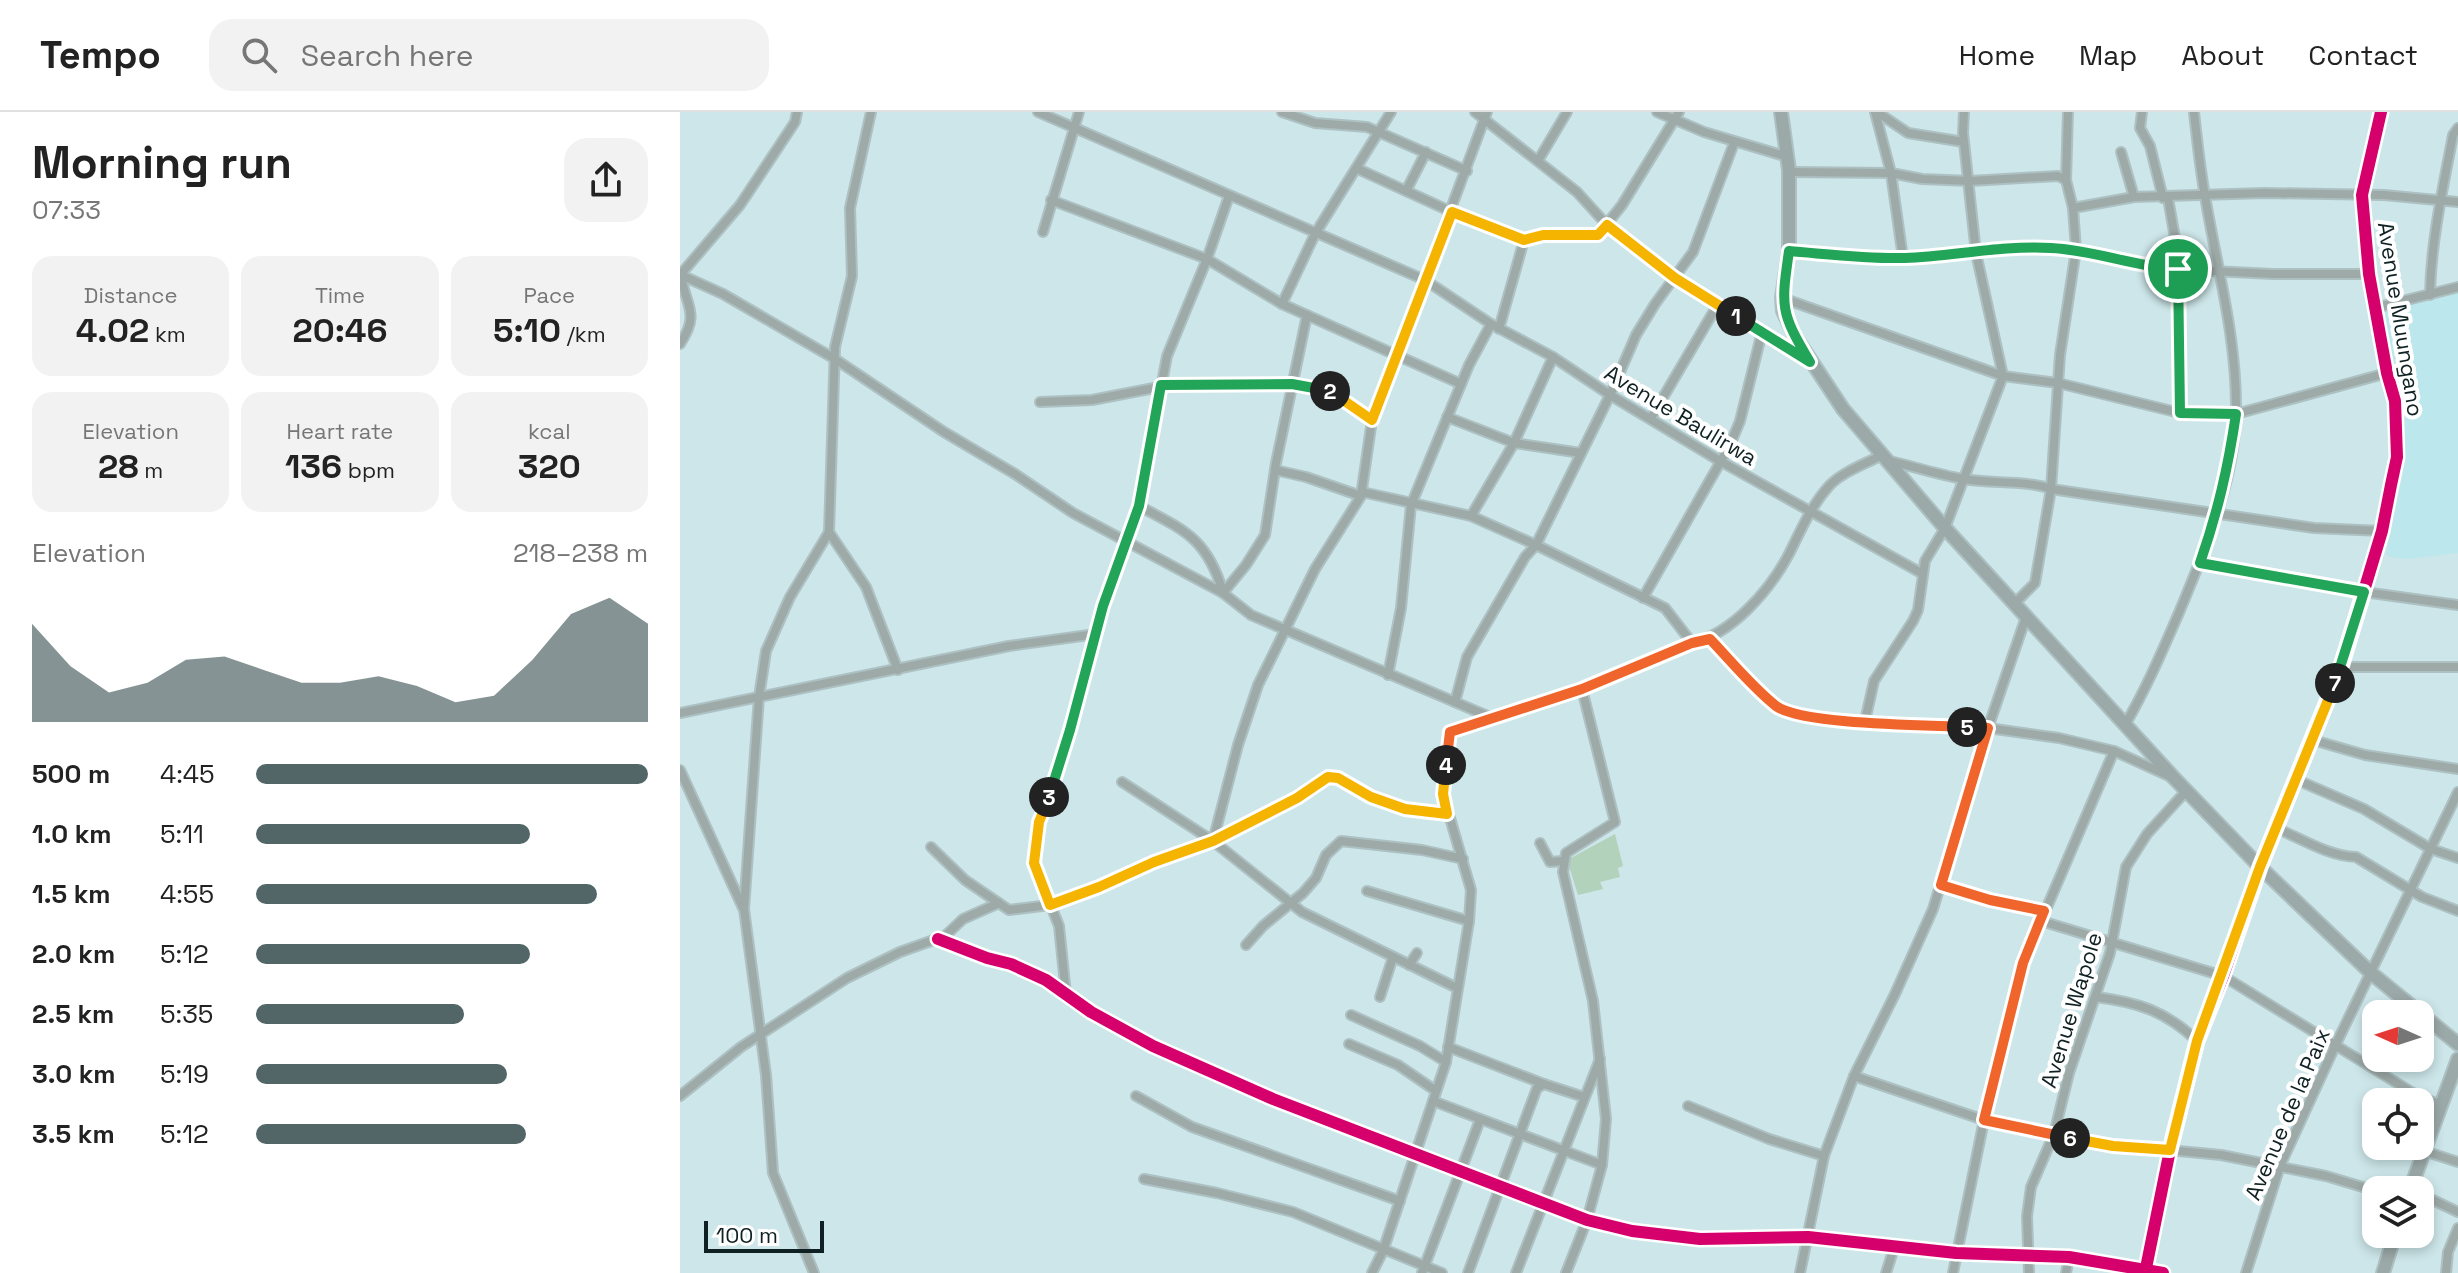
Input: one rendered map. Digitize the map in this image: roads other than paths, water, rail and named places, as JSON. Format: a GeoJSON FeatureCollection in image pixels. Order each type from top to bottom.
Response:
{"type":"FeatureCollection","features":[{"type":"Feature","properties":{"kind":"main road"},"geometry":{"type":"LineString","coordinates":[[1781,112],[1789,172],[1789,251],[1783,311],[1810,362],[1843,409],[2014,604],[2260,867],[2371,973],[2458,1044]]}},
{"type":"Feature","properties":{"kind":"main road"},"geometry":{"type":"LineString","coordinates":[[2434,1124],[2458,1059]]}},
{"type":"Feature","properties":{"kind":"main road"},"geometry":{"type":"LineString","coordinates":[[2383,1273],[2391,1248]]}},
{"type":"Feature","properties":{"kind":"street"},"geometry":{"type":"LineString","coordinates":[[680,344],[690,329],[692,318],[681,275],[700,248],[740,205],[795,122],[797,112]]}},
{"type":"Feature","properties":{"kind":"street"},"geometry":{"type":"LineString","coordinates":[[814,1273],[773,1173],[761,1035],[744,909],[759,697],[766,651],[790,597],[829,532],[835,347],[852,276],[850,208],[871,112]]}},
{"type":"Feature","properties":{"kind":"street","name":"Avenue Baulirwa"},"geometry":{"type":"LineString","coordinates":[[1038,112],[1425,280],[1495,327],[1553,357],[1720,461],[1923,574]]}},
{"type":"Feature","properties":{"kind":"street"},"geometry":{"type":"LineString","coordinates":[[1043,232],[1079,112]]}},
{"type":"Feature","properties":{"kind":"street"},"geometry":{"type":"LineString","coordinates":[[1282,112],[1315,123],[1367,127],[1467,171]]}},
{"type":"Feature","properties":{"kind":"street"},"geometry":{"type":"LineString","coordinates":[[1282,304],[1315,234],[1391,112]]}},
{"type":"Feature","properties":{"kind":"street"},"geometry":{"type":"LineString","coordinates":[[1475,112],[1486,115],[1577,192],[1607,225],[1675,278],[1810,362]]}},
{"type":"Feature","properties":{"kind":"street"},"geometry":{"type":"LineString","coordinates":[[1539,159],[1567,112]]}},
{"type":"Feature","properties":{"kind":"street"},"geometry":{"type":"LineString","coordinates":[[1657,112],[1676,116],[1734,143],[1788,157]]}},
{"type":"Feature","properties":{"kind":"street"},"geometry":{"type":"LineString","coordinates":[[1876,112],[1908,133],[1964,142]]}},
{"type":"Feature","properties":{"kind":"street"},"geometry":{"type":"LineString","coordinates":[[1876,112],[1891,173],[1903,258]]}},
{"type":"Feature","properties":{"kind":"street"},"geometry":{"type":"LineString","coordinates":[[1865,721],[1874,681],[1918,610],[1929,552],[1945,528],[2003,376],[1976,253],[1964,142],[1964,112]]}},
{"type":"Feature","properties":{"kind":"street"},"geometry":{"type":"LineString","coordinates":[[2014,604],[2035,583],[2051,489],[2058,383],[2076,250],[2073,208],[2066,180],[2068,112]]}},
{"type":"Feature","properties":{"kind":"street"},"geometry":{"type":"LineString","coordinates":[[2142,112],[2140,128],[2150,146],[2166,198],[2179,261],[2180,413]]}},
{"type":"Feature","properties":{"kind":"street"},"geometry":{"type":"LineString","coordinates":[[2125,725],[2150,682],[2200,563],[2217,514],[2229,464],[2236,414],[2230,321],[2205,196],[2194,112]]}},
{"type":"Feature","properties":{"kind":"street","name":"Avenue Muungano"},"geometry":{"type":"LineString","coordinates":[[2146,1271],[2170,1150],[2197,1041],[2260,867],[2341,667],[2382,531],[2397,457],[2395,401],[2369,274],[2362,195],[2381,112]]}},
{"type":"Feature","properties":{"kind":"street"},"geometry":{"type":"LineString","coordinates":[[1213,841],[1238,745],[1258,685],[1315,569],[1361,494],[1372,420],[1486,115]]}},
{"type":"Feature","properties":{"kind":"street"},"geometry":{"type":"LineString","coordinates":[[1358,169],[1452,212],[1524,240],[1543,235],[1598,235],[1645,168],[1676,116]]}},
{"type":"Feature","properties":{"kind":"street"},"geometry":{"type":"LineString","coordinates":[[2430,295],[2431,261],[2441,199],[2453,135],[2458,128]]}},
{"type":"Feature","properties":{"kind":"street"},"geometry":{"type":"LineString","coordinates":[[1455,702],[1467,657],[1525,557],[1536,545],[1636,335],[1693,252],[1734,143]]}},
{"type":"Feature","properties":{"kind":"street"},"geometry":{"type":"LineString","coordinates":[[1406,191],[1426,152]]}},
{"type":"Feature","properties":{"kind":"street"},"geometry":{"type":"LineString","coordinates":[[2121,152],[2134,197]]}},
{"type":"Feature","properties":{"kind":"street"},"geometry":{"type":"LineString","coordinates":[[1789,172],[1891,173],[1922,179],[1970,181],[2054,176],[2066,180]]}},
{"type":"Feature","properties":{"kind":"street"},"geometry":{"type":"LineString","coordinates":[[2073,208],[2134,197],[2265,193],[2362,195],[2458,202]]}},
{"type":"Feature","properties":{"kind":"street"},"geometry":{"type":"LineString","coordinates":[[1066,994],[1059,926],[1034,863],[1039,822],[1059,769],[1103,606],[1139,506],[1167,356],[1229,196]]}},
{"type":"Feature","properties":{"kind":"street"},"geometry":{"type":"LineString","coordinates":[[1051,200],[1207,259],[1282,304],[1461,384]]}},
{"type":"Feature","properties":{"kind":"street"},"geometry":{"type":"LineString","coordinates":[[1388,675],[1401,608],[1411,505],[1483,335],[1495,327],[1524,240]]}},
{"type":"Feature","properties":{"kind":"street"},"geometry":{"type":"LineString","coordinates":[[1789,251],[1903,258],[2033,247],[2076,250],[2150,268],[2273,274],[2369,274]]}},
{"type":"Feature","properties":{"kind":"street"},"geometry":{"type":"LineString","coordinates":[[681,275],[723,294],[835,359],[1073,513],[1223,593],[1251,615],[1491,718]]}},
{"type":"Feature","properties":{"kind":"street"},"geometry":{"type":"LineString","coordinates":[[2375,308],[2458,287]]}},
{"type":"Feature","properties":{"kind":"street"},"geometry":{"type":"LineString","coordinates":[[1782,298],[2003,376],[2058,383],[2180,413],[2236,414],[2387,373]]}},
{"type":"Feature","properties":{"kind":"street"},"geometry":{"type":"LineString","coordinates":[[1651,418],[1718,304]]}},
{"type":"Feature","properties":{"kind":"street"},"geometry":{"type":"LineString","coordinates":[[1223,593],[1265,535],[1307,315]]}},
{"type":"Feature","properties":{"kind":"street"},"geometry":{"type":"LineString","coordinates":[[1643,598],[1740,421],[1762,332]]}},
{"type":"Feature","properties":{"kind":"street"},"geometry":{"type":"LineString","coordinates":[[1471,516],[1514,443],[1553,357]]}},
{"type":"Feature","properties":{"kind":"street"},"geometry":{"type":"LineString","coordinates":[[1040,402],[1092,400],[1161,385],[1292,384],[1329,390],[1372,420]]}},
{"type":"Feature","properties":{"kind":"street"},"geometry":{"type":"LineString","coordinates":[[1447,417],[1514,443],[1581,453]]}},
{"type":"Feature","properties":{"kind":"street"},"geometry":{"type":"LineString","coordinates":[[1372,1273],[1383,1251],[1446,1062],[1469,921],[1471,890],[1443,794],[1450,732],[1582,689],[1692,643],[1710,639],[1735,622],[1775,575],[1810,511],[1831,483],[1886,458],[1962,479],[2040,485],[2314,528],[2382,531]]}},
{"type":"Feature","properties":{"kind":"street"},"geometry":{"type":"LineString","coordinates":[[1275,470],[1361,494],[1471,516],[1665,608],[1692,643]]}},
{"type":"Feature","properties":{"kind":"street"},"geometry":{"type":"LineString","coordinates":[[1139,506],[1188,533],[1198,542],[1215,566],[1223,593]]}},
{"type":"Feature","properties":{"kind":"street"},"geometry":{"type":"LineString","coordinates":[[829,532],[866,587],[898,670]]}},
{"type":"Feature","properties":{"kind":"street"},"geometry":{"type":"LineString","coordinates":[[2200,563],[2458,605]]}},
{"type":"Feature","properties":{"kind":"street"},"geometry":{"type":"LineString","coordinates":[[1800,1273],[1824,1156],[1854,1076],[1933,909],[1988,728],[2026,617]]}},
{"type":"Feature","properties":{"kind":"street"},"geometry":{"type":"LineString","coordinates":[[680,713],[1009,646],[1096,634]]}},
{"type":"Feature","properties":{"kind":"street"},"geometry":{"type":"LineString","coordinates":[[1710,639],[1776,706],[1784,710],[1822,718],[1988,728],[2059,738],[2114,751],[2174,778]]}},
{"type":"Feature","properties":{"kind":"street"},"geometry":{"type":"LineString","coordinates":[[2341,667],[2458,667]]}},
{"type":"Feature","properties":{"kind":"street"},"geometry":{"type":"LineString","coordinates":[[1566,1273],[1587,1220],[1602,1165],[1606,1119],[1593,1001],[1563,861],[1566,853],[1615,822],[1582,689]]}},
{"type":"Feature","properties":{"kind":"street"},"geometry":{"type":"LineString","coordinates":[[2313,740],[2365,755],[2458,769]]}},
{"type":"Feature","properties":{"kind":"street"},"geometry":{"type":"LineString","coordinates":[[1953,1273],[1984,1120],[2023,963],[2114,751]]}},
{"type":"Feature","properties":{"kind":"street"},"geometry":{"type":"LineString","coordinates":[[680,770],[744,909]]}},
{"type":"Feature","properties":{"kind":"street"},"geometry":{"type":"LineString","coordinates":[[931,847],[965,880],[1013,911],[1050,905],[1213,841],[1297,798],[1328,777],[1338,778],[1371,797],[1405,809],[1447,814]]}},
{"type":"Feature","properties":{"kind":"street"},"geometry":{"type":"LineString","coordinates":[[2297,780],[2364,809],[2431,849],[2458,858]]}},
{"type":"Feature","properties":{"kind":"street"},"geometry":{"type":"LineString","coordinates":[[1122,782],[1213,841],[1316,920],[1457,988]]}},
{"type":"Feature","properties":{"kind":"street","name":"Avenue Wapole"},"geometry":{"type":"LineString","coordinates":[[2029,1273],[2028,1200],[2031,1187],[2054,1134],[2069,1073],[2112,944],[2126,867],[2134,851],[2187,790]]}},
{"type":"Feature","properties":{"kind":"street","name":"Avenue de la Paix"},"geometry":{"type":"LineString","coordinates":[[2246,1273],[2280,1166],[2458,792]]}},
{"type":"Feature","properties":{"kind":"street"},"geometry":{"type":"LineString","coordinates":[[2276,828],[2327,851],[2344,857],[2356,857],[2435,904],[2458,911]]}},
{"type":"Feature","properties":{"kind":"street"},"geometry":{"type":"LineString","coordinates":[[1246,945],[1263,926],[1303,893],[1316,878],[1326,855],[1341,841],[1422,850],[1463,859]]}},
{"type":"Feature","properties":{"kind":"street"},"geometry":{"type":"LineString","coordinates":[[1540,843],[1550,862],[1563,861]]}},
{"type":"Feature","properties":{"kind":"street"},"geometry":{"type":"LineString","coordinates":[[1941,885],[1990,900],[2044,911]]}},
{"type":"Feature","properties":{"kind":"street"},"geometry":{"type":"LineString","coordinates":[[1367,891],[1469,921]]}},
{"type":"Feature","properties":{"kind":"street"},"geometry":{"type":"LineString","coordinates":[[680,1096],[761,1035],[847,978],[900,952],[945,936],[963,919],[999,903]]}},
{"type":"Feature","properties":{"kind":"street"},"geometry":{"type":"LineString","coordinates":[[2041,921],[2223,976],[2418,1096],[2441,1105]]}},
{"type":"Feature","properties":{"kind":"street"},"geometry":{"type":"LineString","coordinates":[[938,939],[1011,964],[1046,980],[1091,1012],[1153,1046],[1273,1099],[1587,1220],[1632,1231],[1700,1239],[1808,1237],[1956,1253],[2069,1257],[2163,1273]]}},
{"type":"Feature","properties":{"kind":"street"},"geometry":{"type":"LineString","coordinates":[[1409,965],[1417,953]]}},
{"type":"Feature","properties":{"kind":"street"},"geometry":{"type":"LineString","coordinates":[[1380,997],[1393,957]]}},
{"type":"Feature","properties":{"kind":"street"},"geometry":{"type":"LineString","coordinates":[[2096,997],[2134,1002],[2182,1027],[2197,1041]]}},
{"type":"Feature","properties":{"kind":"street"},"geometry":{"type":"LineString","coordinates":[[1351,1015],[1420,1046],[1446,1062]]}},
{"type":"Feature","properties":{"kind":"street"},"geometry":{"type":"LineString","coordinates":[[1349,1044],[1398,1065],[1435,1096],[1480,1120],[1602,1165]]}},
{"type":"Feature","properties":{"kind":"street"},"geometry":{"type":"LineString","coordinates":[[1448,1047],[1584,1097]]}},
{"type":"Feature","properties":{"kind":"street"},"geometry":{"type":"LineString","coordinates":[[1516,1273],[1600,1058]]}},
{"type":"Feature","properties":{"kind":"street"},"geometry":{"type":"LineString","coordinates":[[1854,1076],[1984,1120],[2098,1144],[2221,1155],[2280,1166],[2362,1187]]}},
{"type":"Feature","properties":{"kind":"street"},"geometry":{"type":"LineString","coordinates":[[1468,1273],[1537,1088],[1544,1084]]}},
{"type":"Feature","properties":{"kind":"street"},"geometry":{"type":"LineString","coordinates":[[1136,1096],[1192,1127],[1400,1201]]}},
{"type":"Feature","properties":{"kind":"street"},"geometry":{"type":"LineString","coordinates":[[1688,1106],[1769,1139],[1824,1156]]}},
{"type":"Feature","properties":{"kind":"street"},"geometry":{"type":"LineString","coordinates":[[1423,1270],[1480,1120]]}},
{"type":"Feature","properties":{"kind":"street"},"geometry":{"type":"LineString","coordinates":[[2434,1154],[2458,1162]]}},
{"type":"Feature","properties":{"kind":"street"},"geometry":{"type":"LineString","coordinates":[[1144,1179],[1293,1212],[1423,1270],[1442,1273]]}},
{"type":"Feature","properties":{"kind":"street"},"geometry":{"type":"LineString","coordinates":[[2434,1201],[2458,1212]]}},
{"type":"Feature","properties":{"kind":"street"},"geometry":{"type":"LineString","coordinates":[[2446,1273],[2448,1252],[2458,1228]]}},
{"type":"Feature","properties":{"kind":"street"},"geometry":{"type":"LineString","coordinates":[[1886,1273],[1895,1245]]}},
{"type":"Feature","properties":{"kind":"street"},"geometry":{"type":"LineString","coordinates":[[2066,1273],[2069,1257]]}}]}
